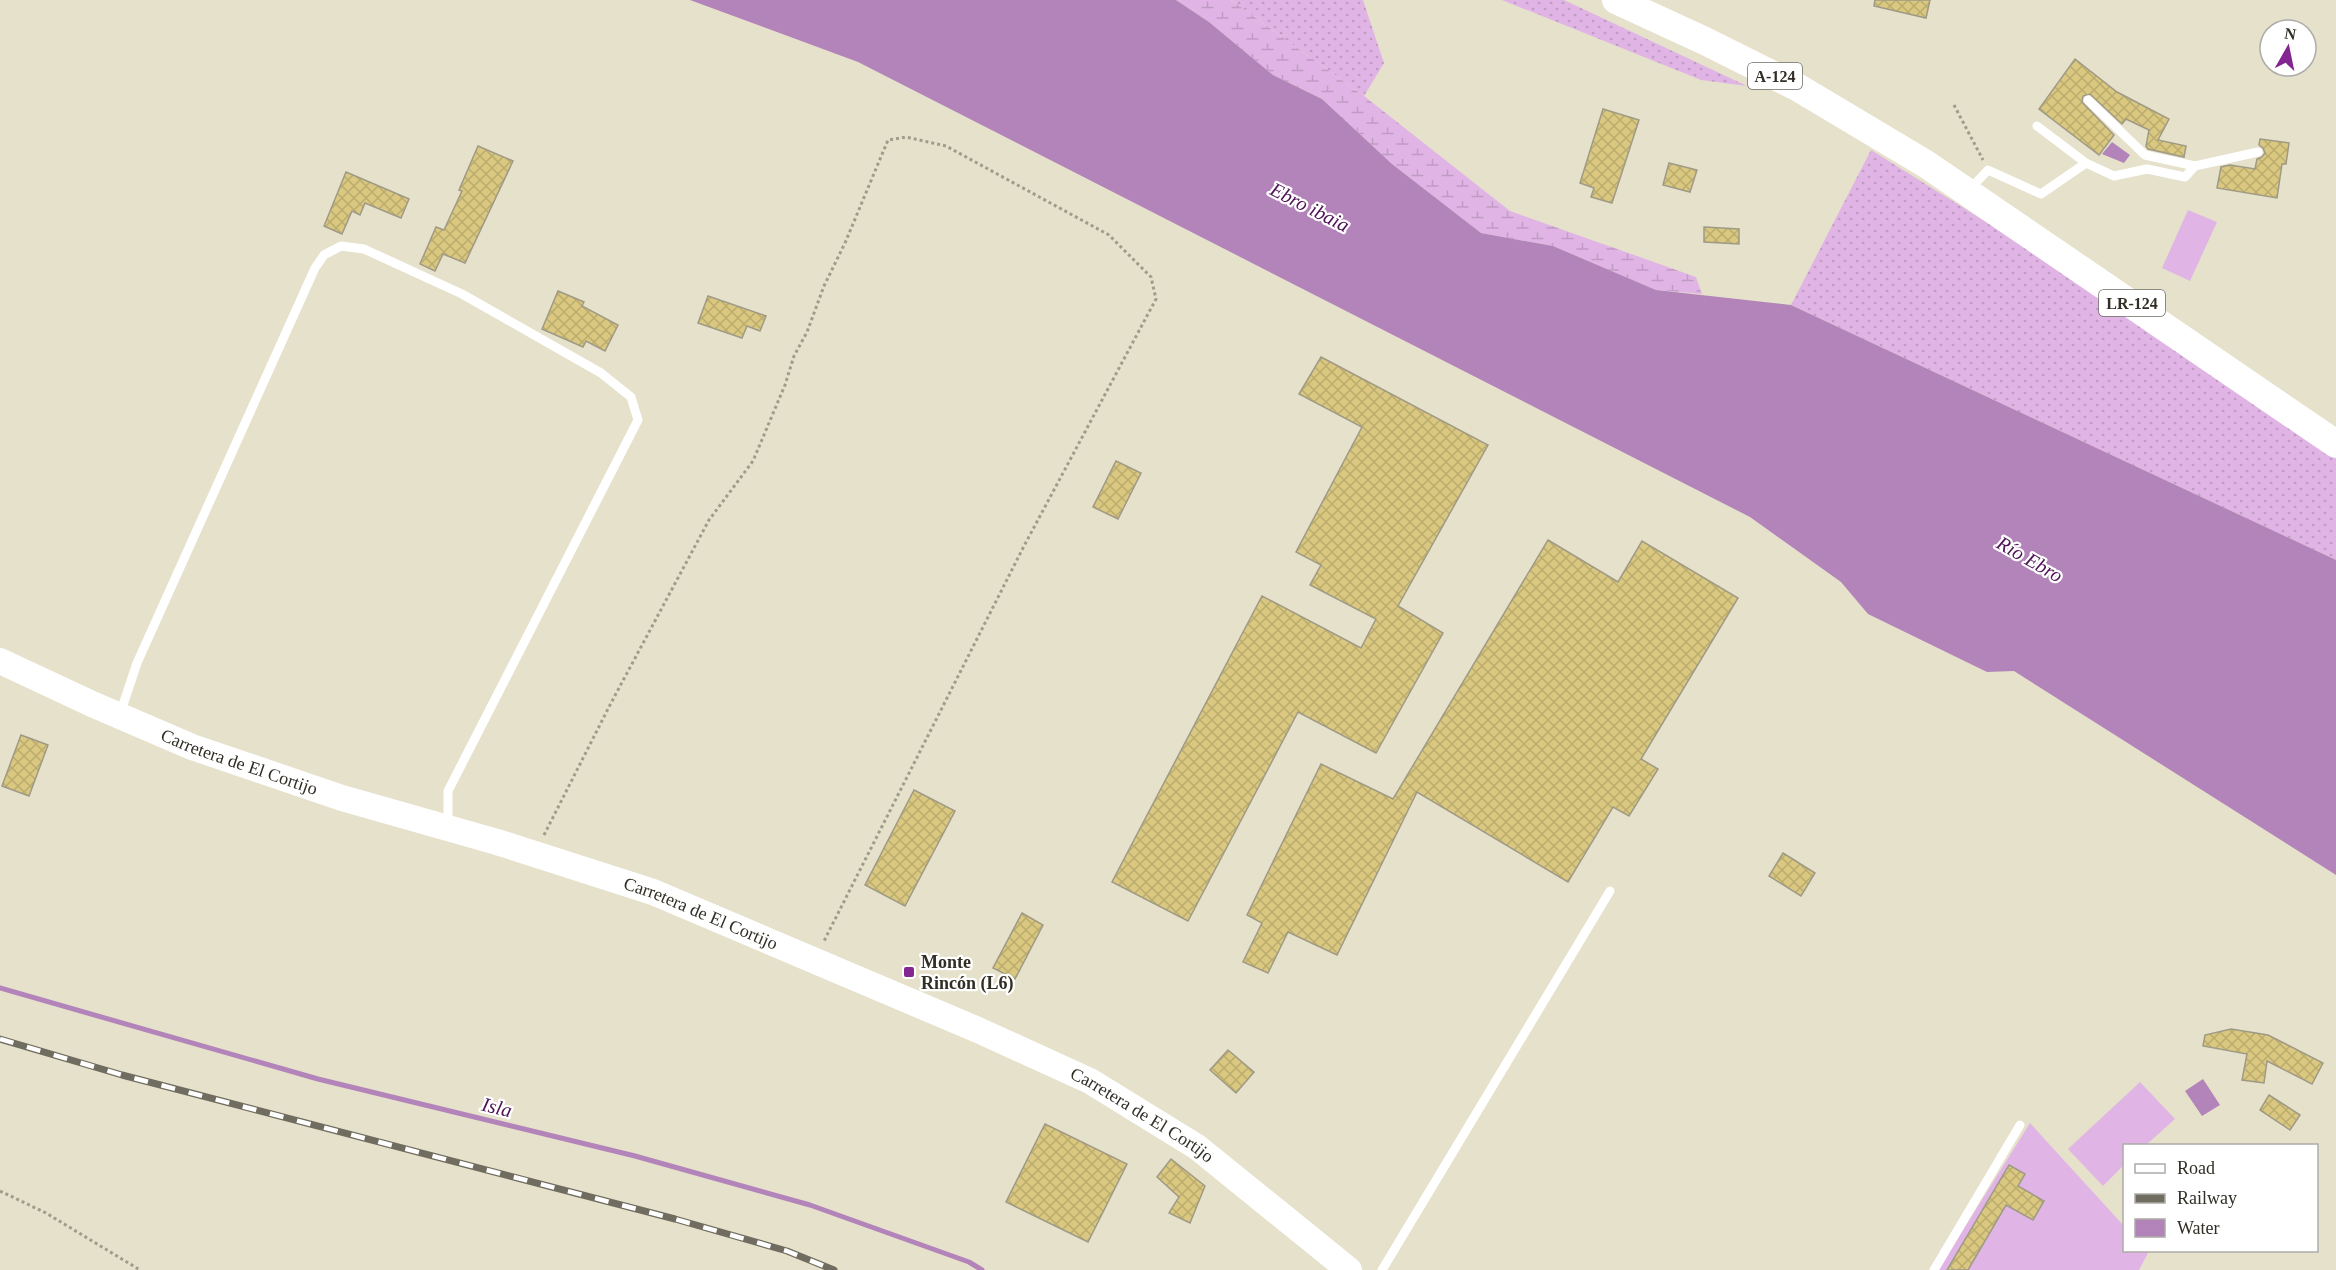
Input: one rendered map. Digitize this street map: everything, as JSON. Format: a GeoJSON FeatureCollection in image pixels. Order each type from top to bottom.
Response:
{"type":"FeatureCollection","features":[{"type":"Feature","properties":{"kind":"main road","name":"A-124"},"geometry":{"type":"LineString","coordinates":[[1617,0],[1705,40],[1797,87],[1926,164]]}},
{"type":"Feature","properties":{"kind":"main road","name":"LR-124"},"geometry":{"type":"LineString","coordinates":[[1926,164],[2336,444]]}},
{"type":"Feature","properties":{"kind":"street","name":"Carretera de El Cortijo"},"geometry":{"type":"LineString","coordinates":[[0,661],[119,716],[202,751],[342,798],[536,854],[653,892],[978,1030],[1090,1081],[1197,1146],[1349,1270]]}},
{"type":"Feature","properties":{"kind":"lane"},"geometry":{"type":"LineString","coordinates":[[2088,100],[2145,155],[2195,166],[2258,153]]}},
{"type":"Feature","properties":{"kind":"lane"},"geometry":{"type":"LineString","coordinates":[[2037,126],[2086,162],[2114,176],[2146,169],[2185,177],[2195,166]]}},
{"type":"Feature","properties":{"kind":"lane"},"geometry":{"type":"LineString","coordinates":[[1968,191],[1988,170],[2041,194],[2086,162]]}},
{"type":"Feature","properties":{"kind":"lane"},"geometry":{"type":"LineString","coordinates":[[119,716],[137,663],[315,268],[324,255],[341,246],[364,249],[462,294],[601,373],[631,397],[638,420],[448,791],[448,828]]}},
{"type":"Feature","properties":{"kind":"lane"},"geometry":{"type":"LineString","coordinates":[[1382,1270],[1610,891]]}},
{"type":"Feature","properties":{"kind":"lane"},"geometry":{"type":"LineString","coordinates":[[1934,1270],[2020,1125]]}},
{"type":"Feature","properties":{"kind":"path"},"geometry":{"type":"LineString","coordinates":[[1954,105],[1988,170]]}},
{"type":"Feature","properties":{"kind":"path"},"geometry":{"type":"LineString","coordinates":[[536,854],[573,777],[709,520],[753,461],[785,385],[794,356],[807,332],[824,286],[845,243],[888,140],[906,137],[946,146],[1109,235],[1151,277],[1156,299],[1024,546],[814,960]]}},
{"type":"Feature","properties":{"kind":"path"},"geometry":{"type":"LineString","coordinates":[[0,1191],[46,1213],[140,1270]]}},
{"type":"Feature","properties":{"kind":"green space"},"geometry":{"type":"Polygon","coordinates":[[[1176,0],[1231,0],[1364,96],[1510,211],[1696,277],[1702,294],[1656,290],[1553,246],[1481,233],[1392,164],[1322,99],[1273,75],[1209,22],[1176,0]]]}},
{"type":"Feature","properties":{"kind":"green space"},"geometry":{"type":"Polygon","coordinates":[[[1231,0],[1363,0],[1384,63],[1364,96],[1231,0]]]}},
{"type":"Feature","properties":{"kind":"green space"},"geometry":{"type":"Polygon","coordinates":[[[1502,0],[1564,0],[1747,86],[1701,80],[1502,0]]]}},
{"type":"Feature","properties":{"kind":"green space"},"geometry":{"type":"Polygon","coordinates":[[[1871,150],[2106,300],[2222,377],[2336,458],[2336,560],[1791,305],[1871,150]]]}},
{"type":"Feature","properties":{"kind":"green space"},"geometry":{"type":"Polygon","coordinates":[[[2188,210],[2217,222],[2190,281],[2162,268],[2188,210]]]}},
{"type":"Feature","properties":{"kind":"green space"},"geometry":{"type":"Polygon","coordinates":[[[2140,1082],[2175,1119],[2147,1144],[2123,1144],[2123,1166],[2103,1186],[2068,1149],[2140,1082]]]}},
{"type":"Feature","properties":{"kind":"green space"},"geometry":{"type":"Polygon","coordinates":[[[2030,1123],[2123,1225],[2123,1252],[2148,1253],[2139,1270],[1938,1270],[2030,1123]]]}},
{"type":"Feature","properties":{"kind":"water"},"geometry":{"type":"Polygon","coordinates":[[[690,0],[1176,0],[1209,22],[1273,75],[1322,99],[1392,164],[1481,233],[1553,246],[1656,290],[1791,305],[2336,560],[2336,875],[2014,671],[1987,672],[1868,614],[1841,582],[1750,517],[858,62],[690,0]]]}},
{"type":"Feature","properties":{"kind":"water"},"geometry":{"type":"Polygon","coordinates":[[[2112,142],[2130,155],[2124,163],[2102,154],[2112,142]]]}},
{"type":"Feature","properties":{"kind":"water"},"geometry":{"type":"Polygon","coordinates":[[[2203,1079],[2220,1105],[2202,1116],[2185,1091],[2203,1079]]]}},
{"type":"Feature","properties":{"kind":"building"},"geometry":{"type":"Polygon","coordinates":[[[1875,0],[1930,0],[1926,18],[1874,6],[1875,0]]]}},
{"type":"Feature","properties":{"kind":"building"},"geometry":{"type":"Polygon","coordinates":[[[2075,59],[2117,92],[2169,119],[2158,140],[2186,146],[2184,157],[2148,149],[2146,146],[2149,130],[2126,119],[2122,124],[2090,94],[2083,96],[2082,102],[2114,135],[2099,155],[2039,109],[2075,59]]]}},
{"type":"Feature","properties":{"kind":"building"},"geometry":{"type":"Polygon","coordinates":[[[1603,109],[1639,120],[1612,203],[1591,197],[1594,188],[1580,183],[1603,109]]]}},
{"type":"Feature","properties":{"kind":"building"},"geometry":{"type":"Polygon","coordinates":[[[2260,139],[2289,143],[2286,164],[2282,164],[2277,198],[2217,188],[2221,167],[2230,165],[2255,169],[2257,159],[2265,153],[2259,145],[2260,139]]]}},
{"type":"Feature","properties":{"kind":"building"},"geometry":{"type":"Polygon","coordinates":[[[478,146],[513,161],[465,263],[443,254],[435,271],[420,264],[436,227],[444,230],[462,191],[459,190],[478,146]]]}},
{"type":"Feature","properties":{"kind":"building"},"geometry":{"type":"Polygon","coordinates":[[[1669,163],[1697,170],[1690,192],[1663,185],[1669,163]]]}},
{"type":"Feature","properties":{"kind":"building"},"geometry":{"type":"Polygon","coordinates":[[[346,172],[409,199],[401,218],[365,203],[360,215],[352,211],[342,234],[324,226],[346,172]]]}},
{"type":"Feature","properties":{"kind":"building"},"geometry":{"type":"Polygon","coordinates":[[[1704,227],[1739,229],[1739,244],[1704,242],[1704,227]]]}},
{"type":"Feature","properties":{"kind":"building"},"geometry":{"type":"Polygon","coordinates":[[[558,291],[584,302],[582,306],[618,325],[605,351],[586,341],[583,347],[542,329],[558,291]]]}},
{"type":"Feature","properties":{"kind":"building"},"geometry":{"type":"Polygon","coordinates":[[[708,296],[766,316],[760,331],[747,326],[742,338],[698,323],[708,296]]]}},
{"type":"Feature","properties":{"kind":"building"},"geometry":{"type":"Polygon","coordinates":[[[1321,357],[1488,445],[1398,606],[1443,633],[1376,753],[1298,712],[1188,921],[1112,882],[1262,596],[1361,648],[1376,619],[1310,585],[1321,565],[1296,552],[1362,427],[1299,394],[1321,357]]]}},
{"type":"Feature","properties":{"kind":"building"},"geometry":{"type":"Polygon","coordinates":[[[1116,461],[1141,473],[1118,519],[1093,507],[1116,461]]]}},
{"type":"Feature","properties":{"kind":"building"},"geometry":{"type":"Polygon","coordinates":[[[1548,540],[1618,582],[1642,541],[1738,598],[1641,759],[1658,769],[1629,816],[1613,807],[1568,882],[1417,792],[1337,955],[1288,932],[1268,973],[1243,962],[1262,923],[1247,915],[1321,764],[1393,799],[1548,540]]]}},
{"type":"Feature","properties":{"kind":"building"},"geometry":{"type":"Polygon","coordinates":[[[21,735],[48,745],[29,796],[2,786],[21,735]]]}},
{"type":"Feature","properties":{"kind":"building"},"geometry":{"type":"Polygon","coordinates":[[[914,790],[955,811],[905,906],[865,885],[914,790]]]}},
{"type":"Feature","properties":{"kind":"building"},"geometry":{"type":"Polygon","coordinates":[[[1783,853],[1815,873],[1801,896],[1769,876],[1783,853]]]}},
{"type":"Feature","properties":{"kind":"building"},"geometry":{"type":"Polygon","coordinates":[[[1022,913],[1043,925],[1015,979],[993,968],[1022,913]]]}},
{"type":"Feature","properties":{"kind":"building"},"geometry":{"type":"Polygon","coordinates":[[[2231,1029],[2268,1035],[2323,1063],[2312,1084],[2267,1061],[2264,1083],[2242,1080],[2247,1054],[2203,1046],[2205,1035],[2231,1029]]]}},
{"type":"Feature","properties":{"kind":"building"},"geometry":{"type":"Polygon","coordinates":[[[1228,1050],[1254,1072],[1236,1093],[1210,1070],[1228,1050]]]}},
{"type":"Feature","properties":{"kind":"building"},"geometry":{"type":"Polygon","coordinates":[[[2269,1095],[2300,1115],[2290,1130],[2260,1110],[2269,1095]]]}},
{"type":"Feature","properties":{"kind":"building"},"geometry":{"type":"Polygon","coordinates":[[[1045,1124],[1127,1164],[1088,1242],[1006,1202],[1045,1124]]]}},
{"type":"Feature","properties":{"kind":"building"},"geometry":{"type":"Polygon","coordinates":[[[1171,1159],[1205,1186],[1190,1223],[1169,1213],[1179,1197],[1157,1177],[1171,1159]]]}},
{"type":"Feature","properties":{"kind":"building"},"geometry":{"type":"Polygon","coordinates":[[[2009,1165],[2025,1174],[2018,1186],[2044,1201],[2033,1220],[2006,1205],[1968,1270],[1947,1270],[2009,1165]]]}},
{"type":"Feature","properties":{"kind":"waterway","name":"Isla"},"geometry":{"type":"LineString","coordinates":[[0,988],[318,1079],[635,1156],[810,1205],[969,1262],[982,1270]]}},
{"type":"Feature","properties":{"kind":"railway"},"geometry":{"type":"LineString","coordinates":[[0,1039],[122,1075],[675,1219],[787,1251],[834,1270]]}},
{"type":"Feature","properties":{"kind":"place","name":"Monte Rincón (L6)"},"geometry":{"type":"Point","coordinates":[909,972]}},
{"type":"Feature","properties":{"kind":"water label","name":"Ebro ibaia"},"geometry":{"type":"Point","coordinates":[1310,207]}},
{"type":"Feature","properties":{"kind":"water label","name":"Río Ebro"},"geometry":{"type":"Point","coordinates":[2030,559]}}]}
